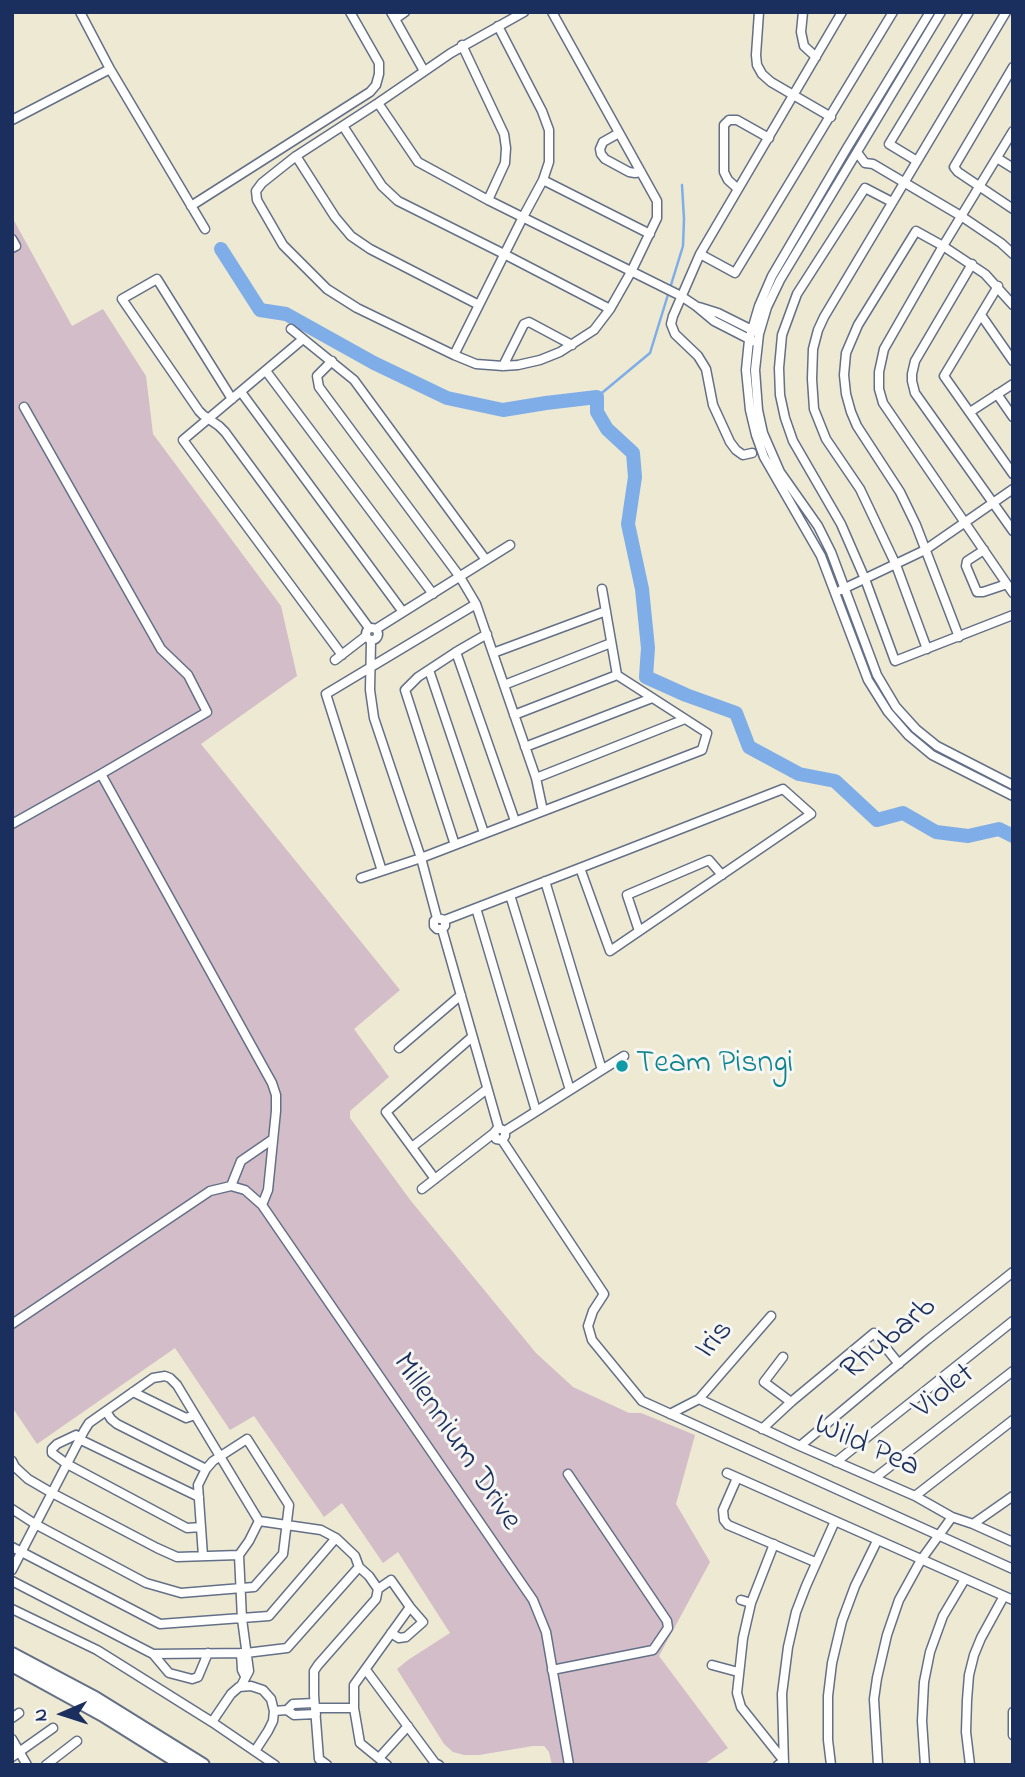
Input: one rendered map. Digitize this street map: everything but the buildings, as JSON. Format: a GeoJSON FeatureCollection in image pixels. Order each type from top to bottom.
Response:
{"type":"FeatureCollection","features":[{"type":"Feature","properties":{"kind":"highway"},"geometry":{"type":"LineString","coordinates":[[12,1654],[95,1698],[204,1765]]}},
{"type":"Feature","properties":{"kind":"highway"},"geometry":{"type":"LineString","coordinates":[[12,1665],[103,1715],[183,1765]]}},
{"type":"Feature","properties":{"kind":"street"},"geometry":{"type":"LineString","coordinates":[[80,12],[110,69],[205,229]]}},
{"type":"Feature","properties":{"kind":"street"},"geometry":{"type":"LineString","coordinates":[[191,206],[370,92],[376,85],[379,63],[350,12]]}},
{"type":"Feature","properties":{"kind":"street"},"geometry":{"type":"LineString","coordinates":[[405,12],[393,16],[424,71]]}},
{"type":"Feature","properties":{"kind":"street"},"geometry":{"type":"LineString","coordinates":[[524,12],[462,46],[296,156],[261,183],[256,191],[257,200],[284,245],[327,289],[357,308],[476,364],[503,366],[540,360],[560,352],[594,330],[610,309],[631,272],[657,218],[657,201],[552,12]]}},
{"type":"Feature","properties":{"kind":"street"},"geometry":{"type":"LineString","coordinates":[[759,12],[757,65],[762,74],[831,117]]}},
{"type":"Feature","properties":{"kind":"street"},"geometry":{"type":"LineString","coordinates":[[803,12],[801,32],[804,46],[816,57]]}},
{"type":"Feature","properties":{"kind":"street"},"geometry":{"type":"LineString","coordinates":[[752,453],[743,455],[730,442],[713,405],[706,369],[698,356],[675,334],[671,324],[700,254],[842,12]]}},
{"type":"Feature","properties":{"kind":"street"},"geometry":{"type":"LineString","coordinates":[[700,254],[735,273],[893,12]]}},
{"type":"Feature","properties":{"kind":"street"},"geometry":{"type":"LineString","coordinates":[[930,12],[772,276],[759,306],[746,370],[750,410],[764,457],[821,556],[868,680],[887,712],[908,735],[932,755],[1013,796]]}},
{"type":"Feature","properties":{"kind":"street"},"geometry":{"type":"LineString","coordinates":[[755,332],[780,279],[858,154],[941,12]]}},
{"type":"Feature","properties":{"kind":"street"},"geometry":{"type":"LineString","coordinates":[[916,161],[889,144],[969,12]]}},
{"type":"Feature","properties":{"kind":"street"},"geometry":{"type":"LineString","coordinates":[[927,649],[895,565],[860,489],[826,439],[814,409],[811,379],[813,349],[818,330],[1006,12]]}},
{"type":"Feature","properties":{"kind":"street"},"geometry":{"type":"LineString","coordinates":[[454,355],[544,180],[549,162],[549,130],[498,26]]}},
{"type":"Feature","properties":{"kind":"street"},"geometry":{"type":"LineString","coordinates":[[462,46],[504,134],[505,163],[488,200]]}},
{"type":"Feature","properties":{"kind":"street"},"geometry":{"type":"LineString","coordinates":[[1013,67],[954,167],[1013,209]]}},
{"type":"Feature","properties":{"kind":"street"},"geometry":{"type":"LineString","coordinates":[[12,120],[110,69]]}},
{"type":"Feature","properties":{"kind":"street"},"geometry":{"type":"LineString","coordinates":[[378,103],[418,162],[681,296],[708,317],[755,332]]}},
{"type":"Feature","properties":{"kind":"street"},"geometry":{"type":"LineString","coordinates":[[738,189],[724,172],[724,125],[729,120],[737,120],[769,138]]}},
{"type":"Feature","properties":{"kind":"street"},"geometry":{"type":"LineString","coordinates":[[343,126],[382,186],[398,201],[610,309]]}},
{"type":"Feature","properties":{"kind":"street"},"geometry":{"type":"LineString","coordinates":[[1013,131],[884,349],[879,388],[883,403],[1013,593]]}},
{"type":"Feature","properties":{"kind":"street"},"geometry":{"type":"LineString","coordinates":[[619,133],[603,142],[601,154],[629,172],[641,172]]}},
{"type":"Feature","properties":{"kind":"street"},"geometry":{"type":"LineString","coordinates":[[847,148],[858,154],[865,163],[873,164],[961,216],[1013,254]]}},
{"type":"Feature","properties":{"kind":"street"},"geometry":{"type":"LineString","coordinates":[[296,156],[335,217],[351,236],[370,249],[479,305]]}},
{"type":"Feature","properties":{"kind":"street"},"geometry":{"type":"LineString","coordinates":[[997,158],[1013,168]]}},
{"type":"Feature","properties":{"kind":"street"},"geometry":{"type":"LineString","coordinates":[[544,180],[650,234]]}},
{"type":"Feature","properties":{"kind":"street"},"geometry":{"type":"LineString","coordinates":[[892,202],[866,188],[797,294],[782,335],[779,368],[782,406],[793,441],[841,524],[865,579],[895,661],[1013,615]]}},
{"type":"Feature","properties":{"kind":"street"},"geometry":{"type":"LineString","coordinates":[[959,637],[916,525],[900,492],[856,426],[846,394],[846,353],[858,325],[916,231],[972,264],[998,286],[1013,305]]}},
{"type":"Feature","properties":{"kind":"street"},"geometry":{"type":"LineString","coordinates":[[12,239],[16,246],[12,248]]}},
{"type":"Feature","properties":{"kind":"street"},"geometry":{"type":"LineString","coordinates":[[972,264],[915,361],[912,382],[915,393],[1013,531]]}},
{"type":"Feature","properties":{"kind":"street"},"geometry":{"type":"LineString","coordinates":[[232,399],[157,279],[122,299],[199,411],[225,432],[371,633],[370,690],[374,718],[441,922],[500,1133],[604,1294],[587,1326],[592,1339],[642,1401],[1013,1569]]}},
{"type":"Feature","properties":{"kind":"street"},"geometry":{"type":"LineString","coordinates":[[998,286],[944,376],[1013,474]]}},
{"type":"Feature","properties":{"kind":"street"},"geometry":{"type":"LineString","coordinates":[[981,314],[1013,361]]}},
{"type":"Feature","properties":{"kind":"street"},"geometry":{"type":"LineString","coordinates":[[724,322],[753,342]]}},
{"type":"Feature","properties":{"kind":"street"},"geometry":{"type":"LineString","coordinates":[[503,366],[524,324],[529,323],[572,345]]}},
{"type":"Feature","properties":{"kind":"street"},"geometry":{"type":"LineString","coordinates":[[292,329],[354,380],[486,560]]}},
{"type":"Feature","properties":{"kind":"street"},"geometry":{"type":"LineString","coordinates":[[303,339],[183,440],[338,658],[371,633],[510,545]]}},
{"type":"Feature","properties":{"kind":"street"},"geometry":{"type":"LineString","coordinates":[[753,342],[758,410],[763,433],[780,472],[818,526],[831,552],[877,675],[896,707],[916,729],[937,746],[1013,785]]}},
{"type":"Feature","properties":{"kind":"street"},"geometry":{"type":"LineString","coordinates":[[332,361],[317,376],[318,387],[460,577],[476,604],[536,778],[543,811]]}},
{"type":"Feature","properties":{"kind":"street"},"geometry":{"type":"LineString","coordinates":[[266,371],[433,594]]}},
{"type":"Feature","properties":{"kind":"street"},"geometry":{"type":"LineString","coordinates":[[970,412],[1013,384]]}},
{"type":"Feature","properties":{"kind":"street"},"geometry":{"type":"LineString","coordinates":[[241,392],[403,612]]}},
{"type":"Feature","properties":{"kind":"street"},"geometry":{"type":"LineString","coordinates":[[997,394],[1013,417]]}},
{"type":"Feature","properties":{"kind":"street"},"geometry":{"type":"LineString","coordinates":[[12,824],[207,712],[188,675],[161,649],[24,407]]}},
{"type":"Feature","properties":{"kind":"street"},"geometry":{"type":"LineString","coordinates":[[836,592],[925,550],[1013,489]]}},
{"type":"Feature","properties":{"kind":"street"},"geometry":{"type":"LineString","coordinates":[[984,550],[967,561],[966,566],[977,592],[1007,584]]}},
{"type":"Feature","properties":{"kind":"street"},"geometry":{"type":"LineString","coordinates":[[361,878],[421,858],[702,750],[707,733],[617,675],[602,589]]}},
{"type":"Feature","properties":{"kind":"street"},"geometry":{"type":"LineString","coordinates":[[382,871],[326,694],[476,604]]}},
{"type":"Feature","properties":{"kind":"street"},"geometry":{"type":"LineString","coordinates":[[493,653],[606,611]]}},
{"type":"Feature","properties":{"kind":"street"},"geometry":{"type":"LineString","coordinates":[[455,845],[405,690],[418,677],[487,634]]}},
{"type":"Feature","properties":{"kind":"street"},"geometry":{"type":"LineString","coordinates":[[504,685],[611,643]]}},
{"type":"Feature","properties":{"kind":"street"},"geometry":{"type":"LineString","coordinates":[[456,652],[515,821]]}},
{"type":"Feature","properties":{"kind":"street"},"geometry":{"type":"LineString","coordinates":[[429,670],[484,833]]}},
{"type":"Feature","properties":{"kind":"street"},"geometry":{"type":"LineString","coordinates":[[514,715],[617,675]]}},
{"type":"Feature","properties":{"kind":"street"},"geometry":{"type":"LineString","coordinates":[[525,747],[652,698]]}},
{"type":"Feature","properties":{"kind":"street"},"geometry":{"type":"LineString","coordinates":[[536,778],[685,719]]}},
{"type":"Feature","properties":{"kind":"street"},"geometry":{"type":"LineString","coordinates":[[102,774],[272,1083],[276,1103],[268,1190],[262,1205]]}},
{"type":"Feature","properties":{"kind":"street"},"geometry":{"type":"LineString","coordinates":[[441,922],[783,789],[811,814],[610,951],[580,868]]}},
{"type":"Feature","properties":{"kind":"street"},"geometry":{"type":"LineString","coordinates":[[639,931],[627,895],[709,860],[722,875]]}},
{"type":"Feature","properties":{"kind":"street"},"geometry":{"type":"LineString","coordinates":[[545,881],[602,1070]]}},
{"type":"Feature","properties":{"kind":"street"},"geometry":{"type":"LineString","coordinates":[[510,895],[570,1090]]}},
{"type":"Feature","properties":{"kind":"street"},"geometry":{"type":"LineString","coordinates":[[476,908],[536,1111]]}},
{"type":"Feature","properties":{"kind":"street"},"geometry":{"type":"LineString","coordinates":[[399,1048],[461,995]]}},
{"type":"Feature","properties":{"kind":"street"},"geometry":{"type":"LineString","coordinates":[[435,1179],[386,1112],[472,1037]]}},
{"type":"Feature","properties":{"kind":"street"},"geometry":{"type":"LineString","coordinates":[[422,1189],[500,1133],[624,1056]]}},
{"type":"Feature","properties":{"kind":"street"},"geometry":{"type":"LineString","coordinates":[[412,1146],[487,1089]]}},
{"type":"Feature","properties":{"kind":"street"},"geometry":{"type":"LineString","coordinates":[[12,1324],[210,1191],[231,1186],[241,1161],[273,1139]]}},
{"type":"Feature","properties":{"kind":"street","name":"Millennium Drive"},"geometry":{"type":"LineString","coordinates":[[231,1186],[246,1190],[262,1205],[533,1600],[546,1633],[569,1765]]}},
{"type":"Feature","properties":{"kind":"street","name":"Rhubarb"},"geometry":{"type":"LineString","coordinates":[[800,1446],[1013,1272]]}},
{"type":"Feature","properties":{"kind":"street","name":"Iris"},"geometry":{"type":"LineString","coordinates":[[699,1399],[771,1316]]}},
{"type":"Feature","properties":{"kind":"street"},"geometry":{"type":"LineString","coordinates":[[836,1462],[1013,1321]]}},
{"type":"Feature","properties":{"kind":"street"},"geometry":{"type":"LineString","coordinates":[[762,1429],[874,1333],[899,1364]]}},
{"type":"Feature","properties":{"kind":"street"},"geometry":{"type":"LineString","coordinates":[[783,1357],[764,1382],[791,1402]]}},
{"type":"Feature","properties":{"kind":"street","name":"Violet"},"geometry":{"type":"LineString","coordinates":[[875,1478],[1013,1371]]}},
{"type":"Feature","properties":{"kind":"street"},"geometry":{"type":"LineString","coordinates":[[12,1570],[89,1423],[153,1378],[165,1376],[177,1385],[259,1521]]}},
{"type":"Feature","properties":{"kind":"street"},"geometry":{"type":"LineString","coordinates":[[133,1392],[186,1418],[195,1415]]}},
{"type":"Feature","properties":{"kind":"street"},"geometry":{"type":"LineString","coordinates":[[670,1414],[699,1399]]}},
{"type":"Feature","properties":{"kind":"street","name":"Wild Pea"},"geometry":{"type":"LineString","coordinates":[[699,1399],[915,1496],[952,1517],[1013,1542]]}},
{"type":"Feature","properties":{"kind":"street"},"geometry":{"type":"LineString","coordinates":[[106,1411],[117,1424],[206,1469]]}},
{"type":"Feature","properties":{"kind":"street"},"geometry":{"type":"LineString","coordinates":[[915,1496],[1013,1420]]}},
{"type":"Feature","properties":{"kind":"street"},"geometry":{"type":"LineString","coordinates":[[199,1497],[79,1439],[76,1435],[52,1449],[52,1453],[67,1464],[187,1528],[201,1528]]}},
{"type":"Feature","properties":{"kind":"street"},"geometry":{"type":"LineString","coordinates":[[12,1509],[146,1583],[181,1593],[254,1587],[283,1554],[289,1505],[247,1439],[220,1455],[206,1469],[198,1485],[203,1556]]}},
{"type":"Feature","properties":{"kind":"street"},"geometry":{"type":"LineString","coordinates":[[12,1461],[28,1479],[52,1493],[177,1557],[239,1555]]}},
{"type":"Feature","properties":{"kind":"street"},"geometry":{"type":"LineString","coordinates":[[727,1473],[1009,1598],[981,1638],[974,1655],[967,1700],[966,1732],[970,1765]]}},
{"type":"Feature","properties":{"kind":"street"},"geometry":{"type":"LineString","coordinates":[[552,1670],[653,1650],[668,1628],[667,1621],[568,1474]]}},
{"type":"Feature","properties":{"kind":"street"},"geometry":{"type":"LineString","coordinates":[[737,1478],[723,1510],[724,1520],[729,1525],[815,1562]]}},
{"type":"Feature","properties":{"kind":"street"},"geometry":{"type":"LineString","coordinates":[[973,1524],[1013,1496]]}},
{"type":"Feature","properties":{"kind":"street"},"geometry":{"type":"LineString","coordinates":[[878,1765],[874,1699],[887,1635],[899,1600],[921,1560],[952,1517]]}},
{"type":"Feature","properties":{"kind":"street"},"geometry":{"type":"LineString","coordinates":[[259,1521],[321,1530],[336,1538],[355,1556],[359,1567],[377,1589],[376,1599],[314,1671],[319,1759],[327,1765]]}},
{"type":"Feature","properties":{"kind":"street"},"geometry":{"type":"LineString","coordinates":[[212,1723],[231,1693],[241,1686],[250,1671],[244,1653],[239,1555],[259,1521]]}},
{"type":"Feature","properties":{"kind":"street"},"geometry":{"type":"LineString","coordinates":[[782,1763],[782,1694],[788,1647],[796,1612],[815,1562],[835,1521]]}},
{"type":"Feature","properties":{"kind":"street"},"geometry":{"type":"LineString","coordinates":[[12,1547],[160,1624],[269,1616],[336,1538]]}},
{"type":"Feature","properties":{"kind":"street"},"geometry":{"type":"LineString","coordinates":[[831,1765],[828,1696],[832,1663],[842,1621],[855,1586],[877,1541]]}},
{"type":"Feature","properties":{"kind":"street"},"geometry":{"type":"LineString","coordinates":[[774,1544],[751,1604],[738,1672],[737,1693],[738,1701],[782,1763]]}},
{"type":"Feature","properties":{"kind":"street"},"geometry":{"type":"LineString","coordinates":[[153,1654],[244,1653],[287,1648],[359,1567]]}},
{"type":"Feature","properties":{"kind":"street"},"geometry":{"type":"LineString","coordinates":[[925,1765],[922,1721],[924,1682],[930,1652],[943,1616],[965,1579]]}},
{"type":"Feature","properties":{"kind":"street"},"geometry":{"type":"LineString","coordinates":[[377,1589],[391,1580],[423,1622],[406,1637],[399,1638],[391,1633]]}},
{"type":"Feature","properties":{"kind":"street"},"geometry":{"type":"LineString","coordinates":[[12,1581],[153,1654],[169,1673],[192,1679],[198,1677],[208,1653]]}},
{"type":"Feature","properties":{"kind":"street"},"geometry":{"type":"LineString","coordinates":[[741,1601],[751,1604]]}},
{"type":"Feature","properties":{"kind":"street"},"geometry":{"type":"LineString","coordinates":[[387,1765],[360,1743],[354,1685],[410,1607]]}},
{"type":"Feature","properties":{"kind":"street"},"geometry":{"type":"LineString","coordinates":[[12,1609],[97,1650],[275,1765]]}},
{"type":"Feature","properties":{"kind":"street"},"geometry":{"type":"LineString","coordinates":[[712,1665],[738,1672]]}},
{"type":"Feature","properties":{"kind":"street"},"geometry":{"type":"LineString","coordinates":[[366,1670],[439,1765]]}},
{"type":"Feature","properties":{"kind":"street"},"geometry":{"type":"LineString","coordinates":[[241,1686],[262,1690],[271,1699],[274,1711],[273,1721],[255,1751]]}},
{"type":"Feature","properties":{"kind":"street"},"geometry":{"type":"LineString","coordinates":[[274,1711],[287,1710],[294,1715],[315,1708],[355,1708]]}},
{"type":"Feature","properties":{"kind":"street"},"geometry":{"type":"LineString","coordinates":[[1013,1712],[1013,1735]]}},
{"type":"Feature","properties":{"kind":"street"},"geometry":{"type":"LineString","coordinates":[[379,1758],[408,1726]]}},
{"type":"Feature","properties":{"kind":"street"},"geometry":{"type":"LineString","coordinates":[[16,1755],[53,1728]]}},
{"type":"Feature","properties":{"kind":"street"},"geometry":{"type":"LineString","coordinates":[[12,1739],[16,1755],[27,1765]]}},
{"type":"Feature","properties":{"kind":"street"},"geometry":{"type":"LineString","coordinates":[[46,1765],[77,1741]]}},
{"type":"Feature","properties":{"kind":"shaded area"},"geometry":{"type":"Polygon","coordinates":[[[12,217],[72,326],[103,309],[146,376],[153,434],[281,606],[297,676],[201,744],[400,990],[354,1029],[389,1077],[350,1111],[350,1118],[411,1201],[536,1353],[573,1387],[629,1413],[641,1413],[695,1435],[676,1504],[710,1562],[659,1656],[728,1748],[703,1765],[552,1765],[549,1752],[544,1746],[479,1755],[453,1752],[444,1744],[397,1669],[450,1633],[398,1552],[383,1563],[342,1503],[324,1517],[254,1416],[230,1430],[175,1348],[37,1444],[12,1407],[12,217]]]}},
{"type":"Feature","properties":{"kind":"waterway"},"geometry":{"type":"LineString","coordinates":[[597,397],[650,353],[683,246],[682,185]]}},
{"type":"Feature","properties":{"kind":"waterway"},"geometry":{"type":"LineString","coordinates":[[221,249],[260,310],[286,314],[374,363],[447,398],[503,410],[597,397],[597,412],[607,429],[633,453],[635,477],[628,524],[642,589],[648,648],[646,677],[736,713],[749,747],[799,774],[835,781],[877,820],[903,813],[936,832],[968,836],[999,829],[1013,836]]}},
{"type":"Feature","properties":{"kind":"place","name":"Team Pisngi"},"geometry":{"type":"Point","coordinates":[622,1066]}}]}
